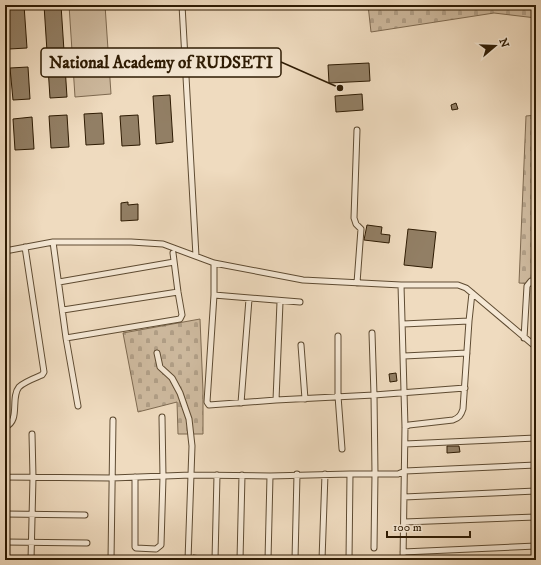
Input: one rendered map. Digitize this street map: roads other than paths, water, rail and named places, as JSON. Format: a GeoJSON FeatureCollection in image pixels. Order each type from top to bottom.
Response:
{"type":"FeatureCollection","features":[{"type":"Feature","properties":{"kind":"street"},"geometry":{"type":"LineString","coordinates":[[182,5],[196,256]]}},
{"type":"Feature","properties":{"kind":"street"},"geometry":{"type":"LineString","coordinates":[[357,130],[354,218],[356,224],[361,229],[361,238],[357,283]]}},
{"type":"Feature","properties":{"kind":"street"},"geometry":{"type":"LineString","coordinates":[[53,242],[66,338],[78,406]]}},
{"type":"Feature","properties":{"kind":"street"},"geometry":{"type":"LineString","coordinates":[[5,251],[53,242],[131,242],[163,244],[214,263],[303,280],[458,286],[466,288],[536,347]]}},
{"type":"Feature","properties":{"kind":"street"},"geometry":{"type":"LineString","coordinates":[[5,427],[13,420],[17,392],[19,388],[42,375],[44,372],[25,247]]}},
{"type":"Feature","properties":{"kind":"street"},"geometry":{"type":"LineString","coordinates":[[66,338],[180,319],[182,315],[173,253]]}},
{"type":"Feature","properties":{"kind":"street"},"geometry":{"type":"LineString","coordinates":[[59,282],[174,262]]}},
{"type":"Feature","properties":{"kind":"street"},"geometry":{"type":"LineString","coordinates":[[214,263],[214,295],[207,402],[209,405],[465,388]]}},
{"type":"Feature","properties":{"kind":"street"},"geometry":{"type":"LineString","coordinates":[[524,338],[527,286],[531,281],[536,281]]}},
{"type":"Feature","properties":{"kind":"street"},"geometry":{"type":"LineString","coordinates":[[402,285],[405,393],[403,560]]}},
{"type":"Feature","properties":{"kind":"street"},"geometry":{"type":"LineString","coordinates":[[63,310],[178,292]]}},
{"type":"Feature","properties":{"kind":"street"},"geometry":{"type":"LineString","coordinates":[[405,427],[409,425],[458,419],[464,409],[472,293]]}},
{"type":"Feature","properties":{"kind":"street"},"geometry":{"type":"LineString","coordinates":[[214,295],[280,302],[300,302]]}},
{"type":"Feature","properties":{"kind":"street"},"geometry":{"type":"LineString","coordinates":[[241,402],[249,299]]}},
{"type":"Feature","properties":{"kind":"street"},"geometry":{"type":"LineString","coordinates":[[276,400],[280,302]]}},
{"type":"Feature","properties":{"kind":"street"},"geometry":{"type":"LineString","coordinates":[[403,324],[469,322]]}},
{"type":"Feature","properties":{"kind":"street"},"geometry":{"type":"LineString","coordinates":[[372,333],[375,474],[374,548]]}},
{"type":"Feature","properties":{"kind":"street"},"geometry":{"type":"LineString","coordinates":[[338,336],[338,396],[342,449]]}},
{"type":"Feature","properties":{"kind":"street"},"geometry":{"type":"LineString","coordinates":[[301,345],[305,399]]}},
{"type":"Feature","properties":{"kind":"street"},"geometry":{"type":"LineString","coordinates":[[157,353],[160,367],[172,378],[180,393],[189,419],[192,446],[188,560]]}},
{"type":"Feature","properties":{"kind":"street"},"geometry":{"type":"LineString","coordinates":[[404,356],[467,353]]}},
{"type":"Feature","properties":{"kind":"street"},"geometry":{"type":"LineString","coordinates":[[134,477],[135,547],[156,549],[161,545],[163,476],[162,417]]}},
{"type":"Feature","properties":{"kind":"street"},"geometry":{"type":"LineString","coordinates":[[111,560],[113,420]]}},
{"type":"Feature","properties":{"kind":"street"},"geometry":{"type":"LineString","coordinates":[[32,434],[32,560]]}},
{"type":"Feature","properties":{"kind":"street"},"geometry":{"type":"LineString","coordinates":[[405,444],[536,438]]}},
{"type":"Feature","properties":{"kind":"street"},"geometry":{"type":"LineString","coordinates":[[5,452],[6,477],[112,478],[191,475],[270,476],[297,474],[398,474],[405,470],[536,465]]}},
{"type":"Feature","properties":{"kind":"street"},"geometry":{"type":"LineString","coordinates":[[295,560],[297,474]]}},
{"type":"Feature","properties":{"kind":"street"},"geometry":{"type":"LineString","coordinates":[[322,560],[325,474]]}},
{"type":"Feature","properties":{"kind":"street"},"geometry":{"type":"LineString","coordinates":[[349,560],[350,474]]}},
{"type":"Feature","properties":{"kind":"street"},"geometry":{"type":"LineString","coordinates":[[215,560],[217,475]]}},
{"type":"Feature","properties":{"kind":"street"},"geometry":{"type":"LineString","coordinates":[[240,560],[242,475]]}},
{"type":"Feature","properties":{"kind":"street"},"geometry":{"type":"LineString","coordinates":[[268,560],[270,476]]}},
{"type":"Feature","properties":{"kind":"street"},"geometry":{"type":"LineString","coordinates":[[404,497],[536,491]]}},
{"type":"Feature","properties":{"kind":"street"},"geometry":{"type":"LineString","coordinates":[[5,514],[84,515]]}},
{"type":"Feature","properties":{"kind":"street"},"geometry":{"type":"LineString","coordinates":[[404,522],[536,517]]}},
{"type":"Feature","properties":{"kind":"street"},"geometry":{"type":"LineString","coordinates":[[5,542],[87,543]]}},
{"type":"Feature","properties":{"kind":"street"},"geometry":{"type":"LineString","coordinates":[[403,552],[536,546]]}},
{"type":"Feature","properties":{"kind":"place","name":"National Academy of RUDSETI"},"geometry":{"type":"Point","coordinates":[340,88]}}]}
